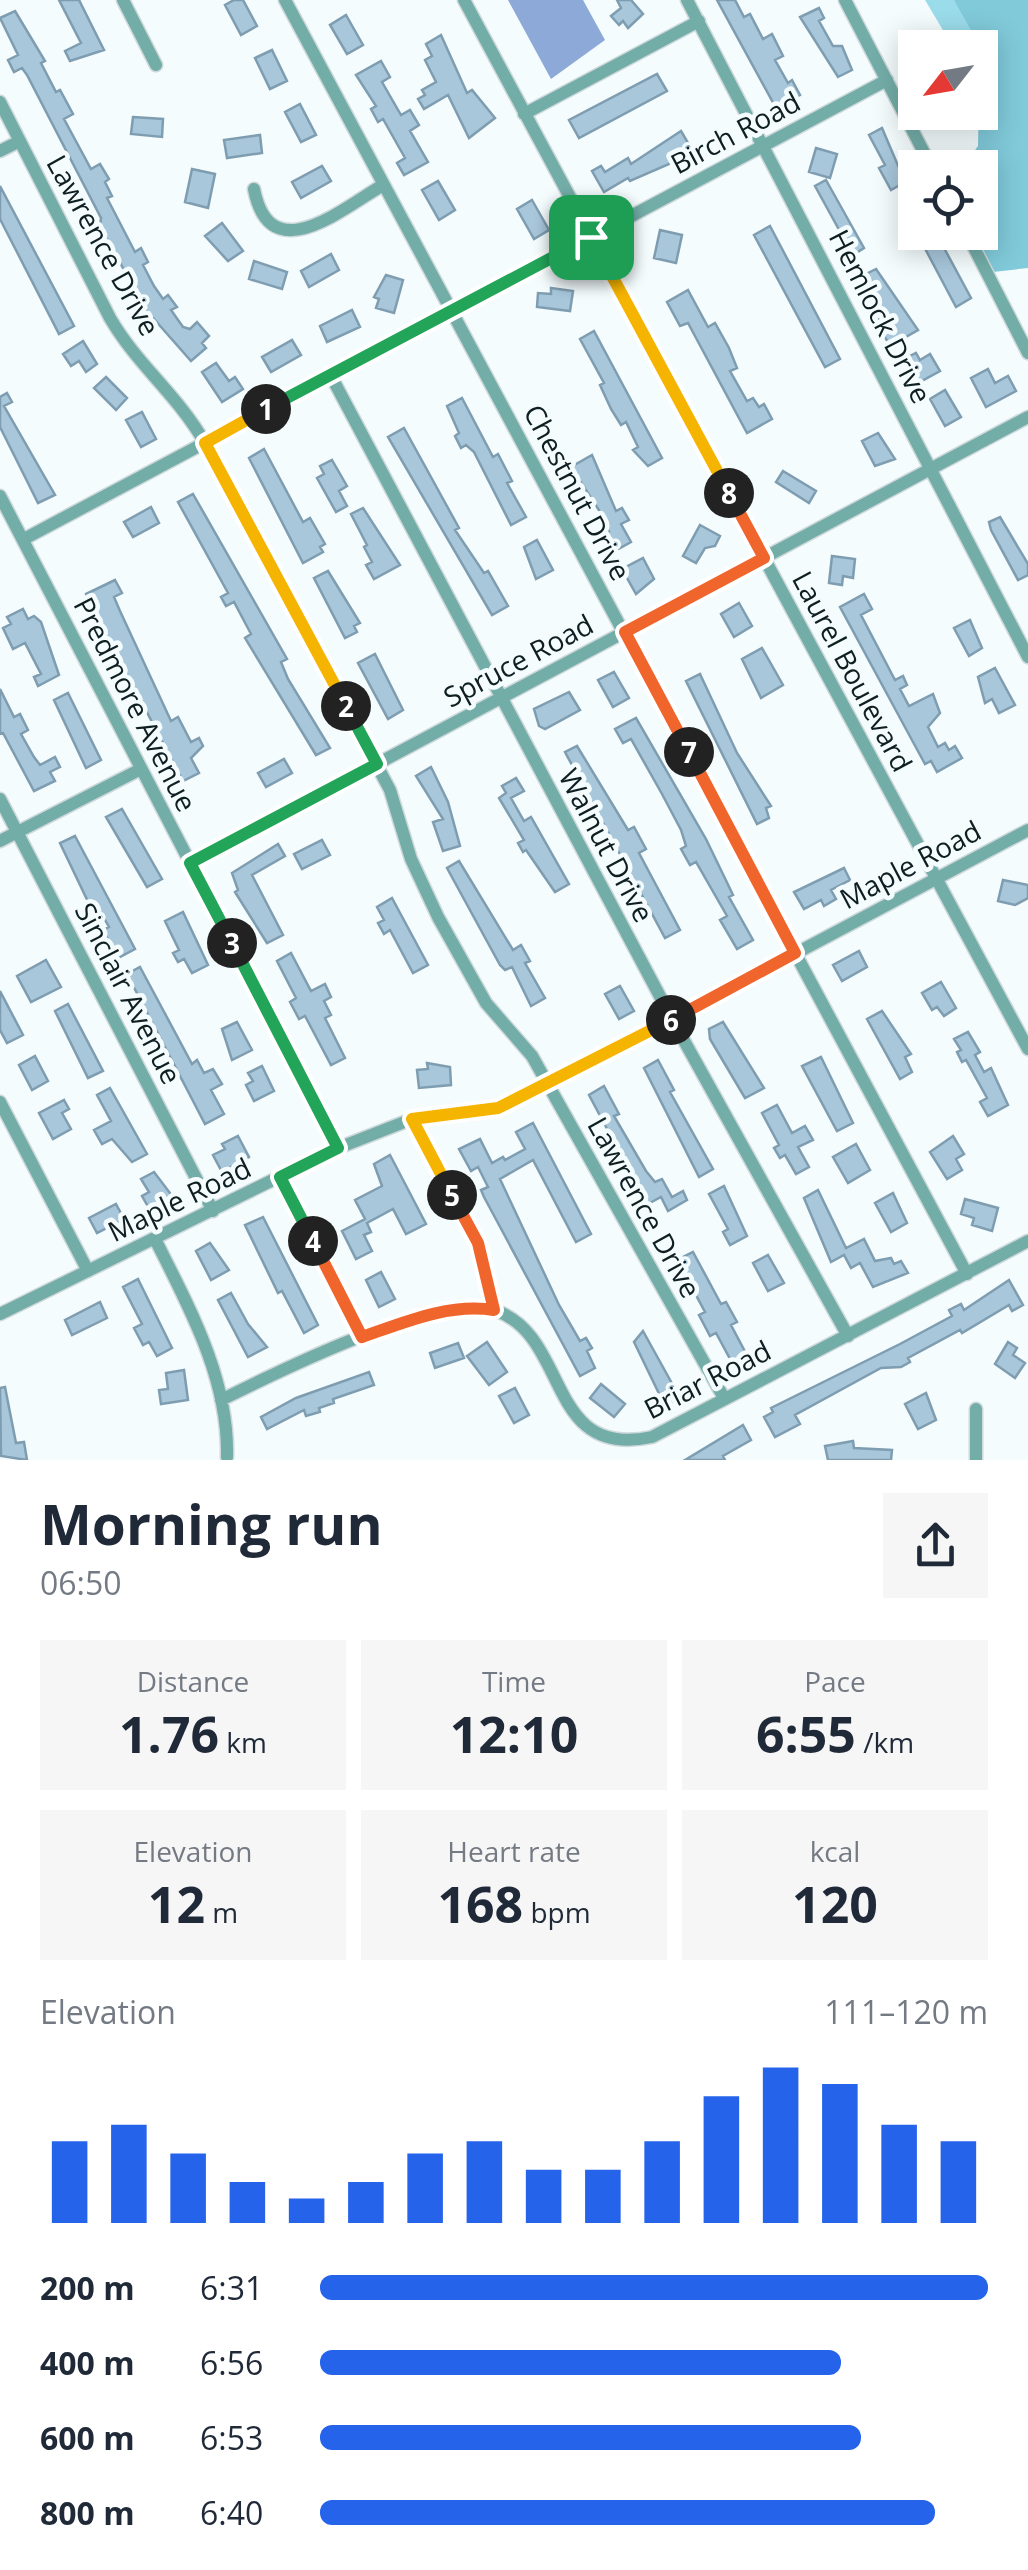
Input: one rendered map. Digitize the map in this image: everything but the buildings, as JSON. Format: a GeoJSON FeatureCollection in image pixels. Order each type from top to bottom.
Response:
{"type":"FeatureCollection","features":[{"type":"Feature","properties":{"kind":"street"},"geometry":{"type":"LineString","coordinates":[[124,0],[156,65]]}},
{"type":"Feature","properties":{"kind":"street","name":"Chestnut Drive"},"geometry":{"type":"LineString","coordinates":[[285,0],[967,1274]]}},
{"type":"Feature","properties":{"kind":"street","name":"Laurel Boulevard"},"geometry":{"type":"LineString","coordinates":[[464,0],[1028,1049]]}},
{"type":"Feature","properties":{"kind":"street","name":"Hemlock Drive"},"geometry":{"type":"LineString","coordinates":[[688,0],[1028,657]]}},
{"type":"Feature","properties":{"kind":"street"},"geometry":{"type":"LineString","coordinates":[[845,0],[923,150]]}},
{"type":"Feature","properties":{"kind":"street"},"geometry":{"type":"LineString","coordinates":[[524,114],[699,21]]}},
{"type":"Feature","properties":{"kind":"street","name":"Birch Road"},"geometry":{"type":"LineString","coordinates":[[24,539],[887,80]]}},
{"type":"Feature","properties":{"kind":"street","name":"Lawrence Drive"},"geometry":{"type":"LineString","coordinates":[[0,102],[128,348],[175,395],[205,443],[377,764],[438,918],[486,1003],[532,1056],[724,1398]]}},
{"type":"Feature","properties":{"kind":"street"},"geometry":{"type":"LineString","coordinates":[[0,151],[20,141]]}},
{"type":"Feature","properties":{"kind":"street"},"geometry":{"type":"LineString","coordinates":[[254,189],[267,220],[280,230],[299,232],[383,185]]}},
{"type":"Feature","properties":{"kind":"street"},"geometry":{"type":"LineString","coordinates":[[975,250],[1028,352]]}},
{"type":"Feature","properties":{"kind":"street","name":"Walnut Drive"},"geometry":{"type":"LineString","coordinates":[[330,374],[672,1019],[848,1336]]}},
{"type":"Feature","properties":{"kind":"street","name":"Spruce Road"},"geometry":{"type":"LineString","coordinates":[[190,863],[1028,417]]}},
{"type":"Feature","properties":{"kind":"street","name":"Predmore Avenue"},"geometry":{"type":"LineString","coordinates":[[0,496],[338,1148]]}},
{"type":"Feature","properties":{"kind":"street"},"geometry":{"type":"LineString","coordinates":[[0,841],[141,769]]}},
{"type":"Feature","properties":{"kind":"street","name":"Sinclair Avenue"},"geometry":{"type":"LineString","coordinates":[[0,798],[214,1211]]}},
{"type":"Feature","properties":{"kind":"street","name":"Maple Road"},"geometry":{"type":"LineString","coordinates":[[0,1314],[338,1148],[412,1119],[498,1108],[548,1086],[1028,830]]}},
{"type":"Feature","properties":{"kind":"street"},"geometry":{"type":"LineString","coordinates":[[0,1102],[88,1271]]}},
{"type":"Feature","properties":{"kind":"street"},"geometry":{"type":"LineString","coordinates":[[221,1400],[290,1365],[415,1318],[471,1306],[494,1310],[478,1243],[412,1119]]}},
{"type":"Feature","properties":{"kind":"street"},"geometry":{"type":"LineString","coordinates":[[280,1177],[362,1337]]}},
{"type":"Feature","properties":{"kind":"street"},"geometry":{"type":"LineString","coordinates":[[155,1239],[202,1339],[221,1400],[228,1457]]}},
{"type":"Feature","properties":{"kind":"street","name":"Briar Road"},"geometry":{"type":"LineString","coordinates":[[494,1310],[525,1326],[568,1406],[581,1422],[606,1439],[652,1437],[1028,1241]]}},
{"type":"Feature","properties":{"kind":"street"},"geometry":{"type":"LineString","coordinates":[[976,1409],[976,1460]]}},
{"type":"Feature","properties":{"kind":"shaded area"},"geometry":{"type":"Polygon","coordinates":[[[508,0],[583,0],[605,40],[551,79],[508,0]]]}},
{"type":"Feature","properties":{"kind":"shaded area"},"geometry":{"type":"Polygon","coordinates":[[[925,0],[1028,0],[998,62],[998,30],[943,30],[925,0]]]}},
{"type":"Feature","properties":{"kind":"shaded area"},"geometry":{"type":"Polygon","coordinates":[[[954,0],[1028,0],[1028,268],[993,272],[982,250],[998,250],[998,150],[975,150],[978,130],[998,130],[998,30],[971,30],[954,0]]]}},
{"type":"Feature","properties":{"kind":"route"},"geometry":{"type":"LineString","coordinates":[[591,237],[764,558],[625,632],[795,953],[527,1096],[470,1114],[412,1119],[478,1243],[494,1310],[471,1306],[415,1318],[362,1337],[280,1177],[338,1148],[190,863],[377,764],[205,443],[591,237]]}}]}
